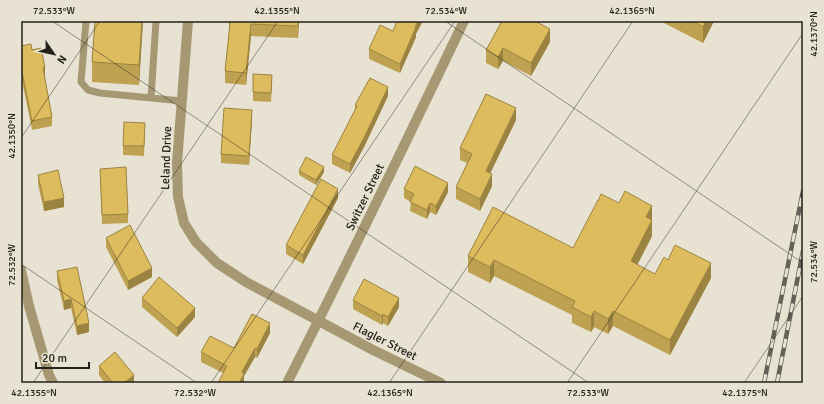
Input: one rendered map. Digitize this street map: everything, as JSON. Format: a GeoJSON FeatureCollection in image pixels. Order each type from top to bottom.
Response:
{"type":"FeatureCollection","features":[{"type":"Feature","properties":{"kind":"street","name":"Leland Drive"},"geometry":{"type":"LineString","coordinates":[[188,21],[177,163],[178,197],[184,223],[196,242],[217,263],[246,282],[318,321]]}},
{"type":"Feature","properties":{"kind":"street","name":"Switzer Street"},"geometry":{"type":"LineString","coordinates":[[287,383],[464,21]]}},
{"type":"Feature","properties":{"kind":"street"},"geometry":{"type":"LineString","coordinates":[[21,270],[29,306],[49,376],[53,383]]}},
{"type":"Feature","properties":{"kind":"street","name":"Flagler Street"},"geometry":{"type":"LineString","coordinates":[[318,321],[441,383]]}},
{"type":"Feature","properties":{"kind":"lane"},"geometry":{"type":"LineString","coordinates":[[86,21],[81,82],[88,90],[100,93],[182,101]]}},
{"type":"Feature","properties":{"kind":"lane"},"geometry":{"type":"LineString","coordinates":[[151,98],[156,21]]}},
{"type":"Feature","properties":{"kind":"building"},"geometry":{"type":"Polygon","coordinates":[[[95,21],[142,21],[139,65],[92,62],[95,21]]]}},
{"type":"Feature","properties":{"kind":"building"},"geometry":{"type":"Polygon","coordinates":[[[229,21],[298,21],[298,26],[251,24],[246,73],[225,71],[229,21]]]}},
{"type":"Feature","properties":{"kind":"building"},"geometry":{"type":"Polygon","coordinates":[[[397,21],[418,21],[400,64],[369,49],[380,25],[393,31],[397,21]]]}},
{"type":"Feature","properties":{"kind":"building"},"geometry":{"type":"Polygon","coordinates":[[[502,21],[535,21],[550,29],[531,63],[503,48],[498,57],[486,50],[502,21]]]}},
{"type":"Feature","properties":{"kind":"building"},"geometry":{"type":"Polygon","coordinates":[[[692,21],[706,21],[703,27],[692,21]]]}},
{"type":"Feature","properties":{"kind":"building"},"geometry":{"type":"Polygon","coordinates":[[[31,44],[32,50],[41,48],[52,117],[32,121],[21,72],[21,46],[31,44]]]}},
{"type":"Feature","properties":{"kind":"building"},"geometry":{"type":"Polygon","coordinates":[[[253,74],[272,75],[271,93],[253,92],[253,74]]]}},
{"type":"Feature","properties":{"kind":"building"},"geometry":{"type":"Polygon","coordinates":[[[370,78],[388,87],[350,164],[332,155],[357,106],[355,105],[370,78]]]}},
{"type":"Feature","properties":{"kind":"building"},"geometry":{"type":"Polygon","coordinates":[[[486,94],[516,108],[486,171],[492,174],[480,199],[456,187],[472,154],[460,148],[486,94]]]}},
{"type":"Feature","properties":{"kind":"building"},"geometry":{"type":"Polygon","coordinates":[[[224,108],[252,110],[249,156],[221,154],[224,108]]]}},
{"type":"Feature","properties":{"kind":"building"},"geometry":{"type":"Polygon","coordinates":[[[124,122],[145,123],[144,146],[123,146],[124,122]]]}},
{"type":"Feature","properties":{"kind":"building"},"geometry":{"type":"Polygon","coordinates":[[[306,157],[324,167],[316,180],[299,171],[306,157]]]}},
{"type":"Feature","properties":{"kind":"building"},"geometry":{"type":"Polygon","coordinates":[[[415,166],[448,183],[436,206],[430,203],[427,210],[410,202],[414,194],[404,189],[415,166]]]}},
{"type":"Feature","properties":{"kind":"building"},"geometry":{"type":"Polygon","coordinates":[[[126,167],[128,214],[102,215],[100,169],[126,167]]]}},
{"type":"Feature","properties":{"kind":"building"},"geometry":{"type":"Polygon","coordinates":[[[58,170],[64,198],[44,202],[38,175],[58,170]]]}},
{"type":"Feature","properties":{"kind":"building"},"geometry":{"type":"Polygon","coordinates":[[[321,179],[338,189],[303,255],[286,245],[321,179]]]}},
{"type":"Feature","properties":{"kind":"building"},"geometry":{"type":"Polygon","coordinates":[[[625,191],[652,206],[646,217],[652,220],[631,261],[655,274],[664,257],[668,260],[675,245],[711,263],[670,340],[613,311],[608,319],[594,311],[591,317],[572,307],[575,301],[494,260],[490,267],[468,256],[493,207],[573,248],[601,194],[619,203],[625,191]]]}},
{"type":"Feature","properties":{"kind":"building"},"geometry":{"type":"Polygon","coordinates":[[[130,225],[152,268],[128,281],[106,238],[130,225]]]}},
{"type":"Feature","properties":{"kind":"building"},"geometry":{"type":"Polygon","coordinates":[[[77,267],[89,323],[77,326],[71,299],[64,301],[57,271],[77,267]]]}},
{"type":"Feature","properties":{"kind":"building"},"geometry":{"type":"Polygon","coordinates":[[[159,277],[195,308],[177,328],[142,298],[159,277]]]}},
{"type":"Feature","properties":{"kind":"building"},"geometry":{"type":"Polygon","coordinates":[[[364,279],[399,298],[388,317],[383,314],[382,316],[353,300],[364,279]]]}},
{"type":"Feature","properties":{"kind":"building"},"geometry":{"type":"Polygon","coordinates":[[[252,314],[270,323],[257,349],[255,348],[242,372],[244,374],[239,383],[218,383],[227,366],[201,352],[210,336],[234,348],[252,314]]]}},
{"type":"Feature","properties":{"kind":"building"},"geometry":{"type":"Polygon","coordinates":[[[115,352],[134,375],[124,383],[113,383],[99,366],[115,352]]]}},
{"type":"Feature","properties":{"kind":"railway"},"geometry":{"type":"LineString","coordinates":[[764,383],[803,191]]}},
{"type":"Feature","properties":{"kind":"railway"},"geometry":{"type":"LineString","coordinates":[[777,383],[803,251]]}}]}
